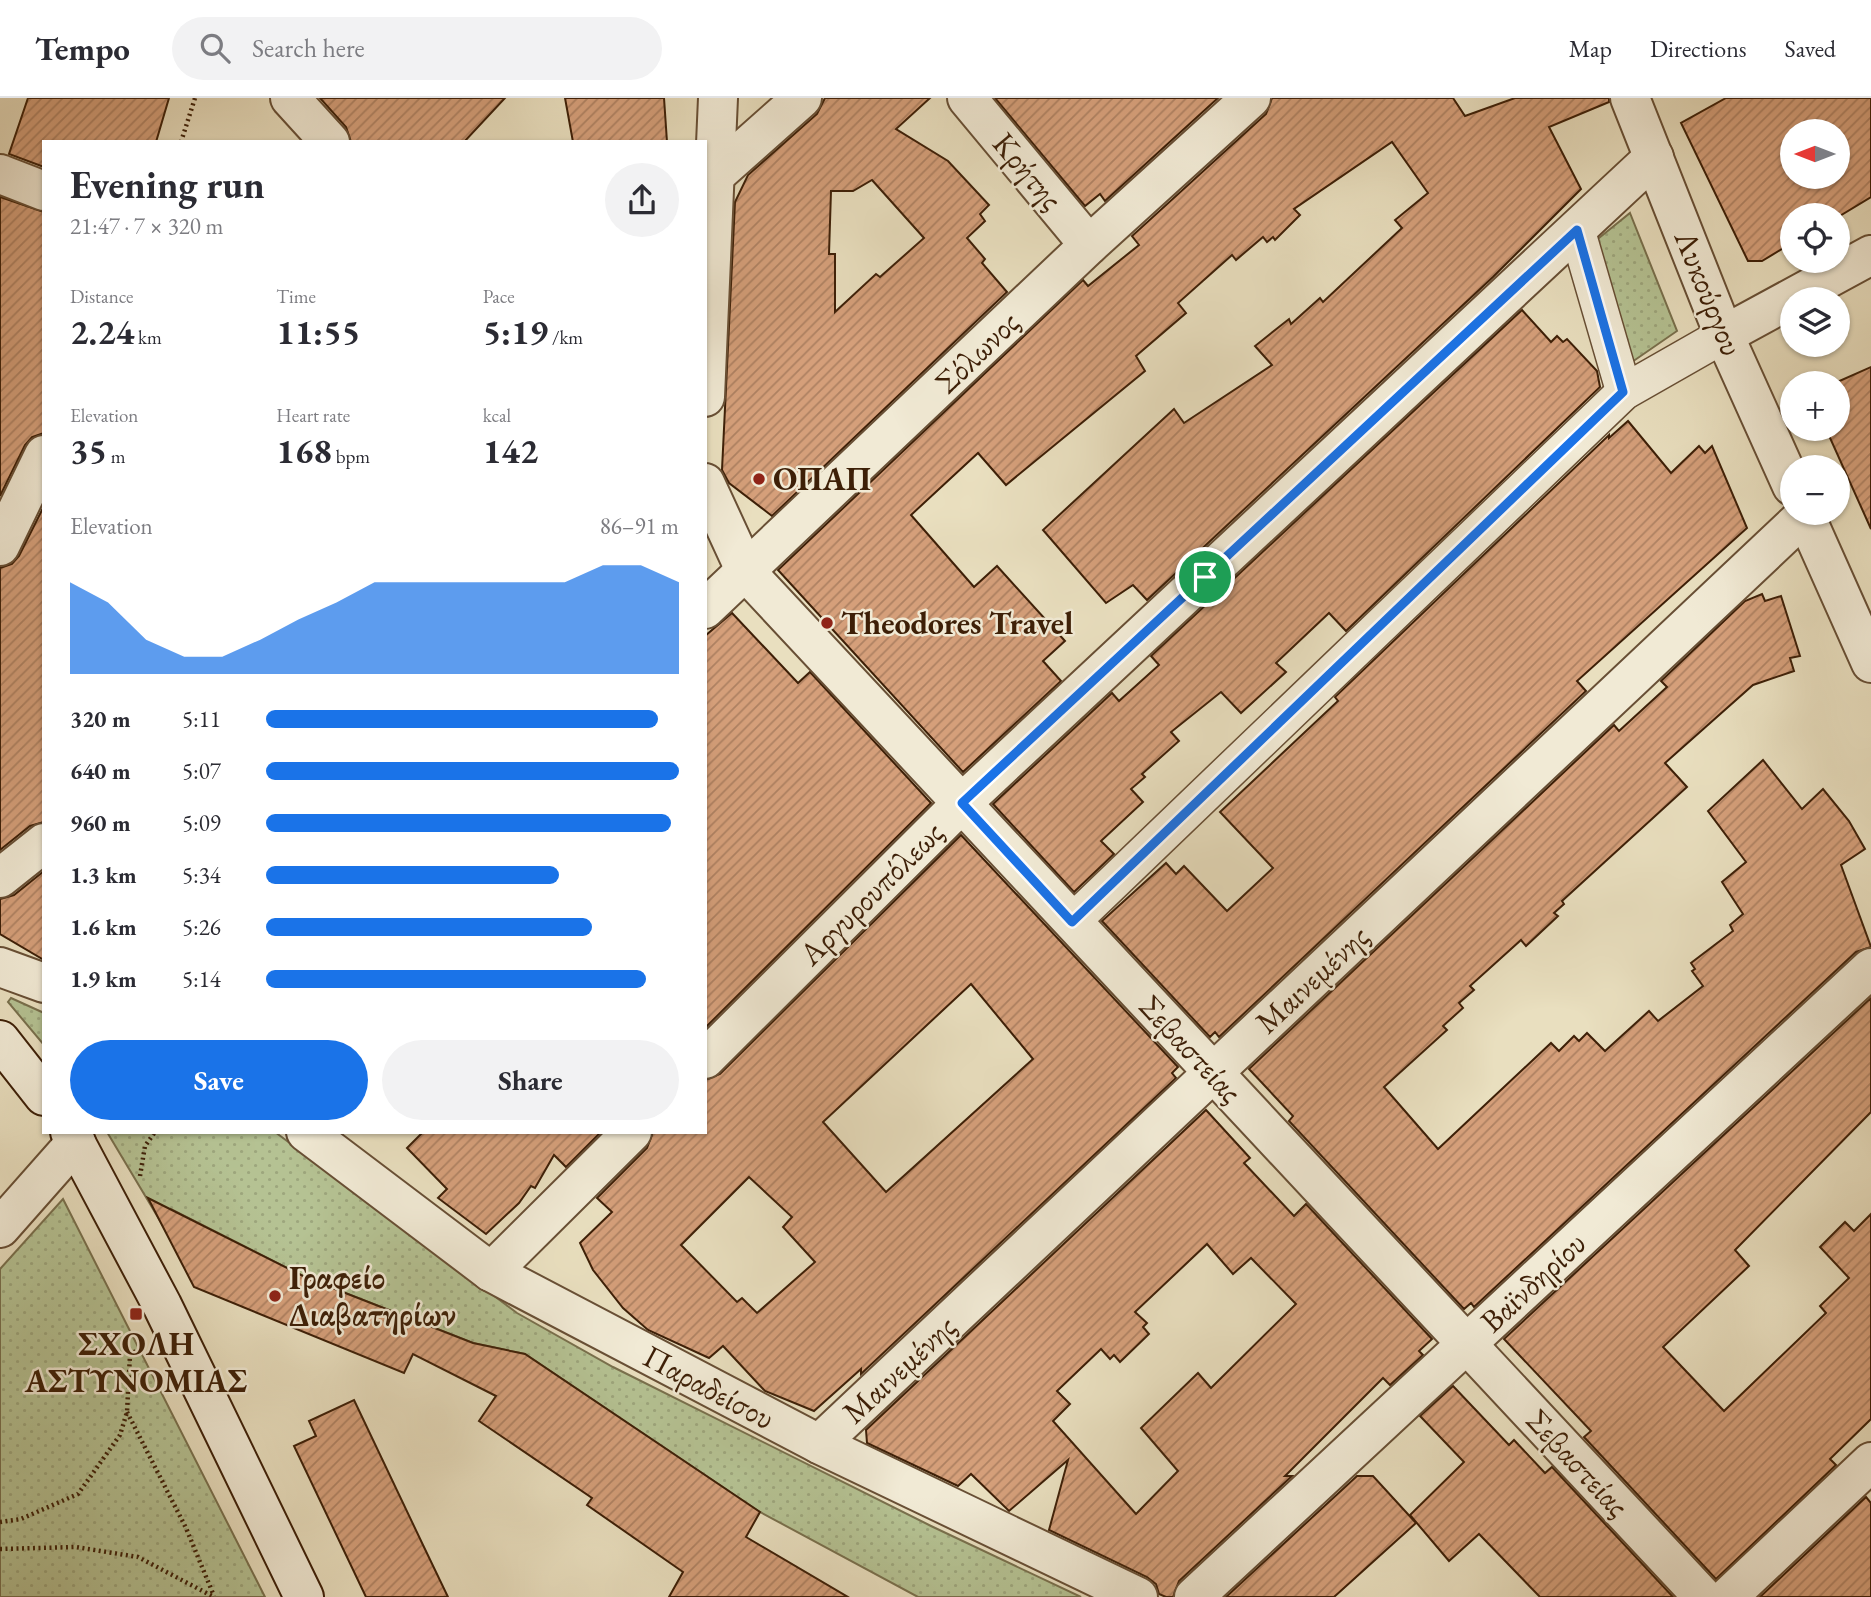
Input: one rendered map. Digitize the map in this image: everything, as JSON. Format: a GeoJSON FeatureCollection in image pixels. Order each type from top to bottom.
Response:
{"type":"FeatureCollection","features":[{"type":"Feature","properties":{"kind":"street"},"geometry":{"type":"LineString","coordinates":[[290,98],[328,140]]}},
{"type":"Feature","properties":{"kind":"street"},"geometry":{"type":"LineString","coordinates":[[707,288],[709,178],[719,98]]}},
{"type":"Feature","properties":{"kind":"street"},"geometry":{"type":"LineString","coordinates":[[709,178],[803,98]]}},
{"type":"Feature","properties":{"kind":"street","name":"Κρήτης"},"geometry":{"type":"LineString","coordinates":[[967,98],[1089,245]]}},
{"type":"Feature","properties":{"kind":"street","name":"Σόλωνος"},"geometry":{"type":"LineString","coordinates":[[707,607],[1089,245],[1251,98]]}},
{"type":"Feature","properties":{"kind":"street","name":"Λυκούργου"},"geometry":{"type":"LineString","coordinates":[[1642,102],[1654,157],[1724,335],[1780,460]]}},
{"type":"Feature","properties":{"kind":"street","name":"Αργυρουπόλεως"},"geometry":{"type":"LineString","coordinates":[[707,1057],[962,803],[1654,157]]}},
{"type":"Feature","properties":{"kind":"street"},"geometry":{"type":"LineString","coordinates":[[0,174],[42,190]]}},
{"type":"Feature","properties":{"kind":"street"},"geometry":{"type":"LineString","coordinates":[[1577,230],[1623,392]]}},
{"type":"Feature","properties":{"kind":"street"},"geometry":{"type":"LineString","coordinates":[[1072,922],[1623,392],[1871,255]]}},
{"type":"Feature","properties":{"kind":"street"},"geometry":{"type":"LineString","coordinates":[[0,546],[42,459]]}},
{"type":"Feature","properties":{"kind":"street","name":"Σεβαστείας"},"geometry":{"type":"LineString","coordinates":[[707,487],[746,572],[1703,1597]]}},
{"type":"Feature","properties":{"kind":"street","name":"Μαινεμένης"},"geometry":{"type":"LineString","coordinates":[[819,1444],[1214,1072],[1780,524]]}},
{"type":"Feature","properties":{"kind":"street","name":"Λυκούργου"},"geometry":{"type":"LineString","coordinates":[[1809,525],[1871,663]]}},
{"type":"Feature","properties":{"kind":"street"},"geometry":{"type":"LineString","coordinates":[[0,878],[42,845]]}},
{"type":"Feature","properties":{"kind":"street"},"geometry":{"type":"LineString","coordinates":[[0,967],[42,982]]}},
{"type":"Feature","properties":{"kind":"street","name":"Βαϊνδηρίου"},"geometry":{"type":"LineString","coordinates":[[1194,1597],[1871,968]]}},
{"type":"Feature","properties":{"kind":"street"},"geometry":{"type":"LineString","coordinates":[[0,1040],[42,1093]]}},
{"type":"Feature","properties":{"kind":"street","name":"Παραδείσου"},"geometry":{"type":"LineString","coordinates":[[309,1134],[491,1272],[819,1444],[1138,1597]]}},
{"type":"Feature","properties":{"kind":"street"},"geometry":{"type":"LineString","coordinates":[[491,1272],[630,1134]]}},
{"type":"Feature","properties":{"kind":"street"},"geometry":{"type":"LineString","coordinates":[[0,1228],[73,1137],[172,1324],[304,1597]]}},
{"type":"Feature","properties":{"kind":"street"},"geometry":{"type":"LineString","coordinates":[[1728,1597],[1871,1462]]}},
{"type":"Feature","properties":{"kind":"path"},"geometry":{"type":"LineString","coordinates":[[182,140],[195,98]]}},
{"type":"Feature","properties":{"kind":"path"},"geometry":{"type":"LineString","coordinates":[[0,1522],[21,1519],[78,1494],[120,1435],[127,1412],[130,1355],[172,1324]]}},
{"type":"Feature","properties":{"kind":"path"},"geometry":{"type":"LineString","coordinates":[[127,1412],[186,1528],[215,1597]]}},
{"type":"Feature","properties":{"kind":"path"},"geometry":{"type":"LineString","coordinates":[[0,1549],[76,1548],[138,1558],[215,1597]]}},
{"type":"Feature","properties":{"kind":"green space"},"geometry":{"type":"Polygon","coordinates":[[[1630,213],[1677,331],[1632,362],[1594,242],[1630,213]]]}},
{"type":"Feature","properties":{"kind":"green space"},"geometry":{"type":"Polygon","coordinates":[[[11,998],[42,1012],[42,1043],[8,1002],[11,998]]]}},
{"type":"Feature","properties":{"kind":"green space"},"geometry":{"type":"Polygon","coordinates":[[[108,1134],[278,1134],[517,1313],[613,1367],[931,1526],[1081,1597],[918,1597],[760,1512],[525,1354],[473,1343],[307,1278],[171,1209],[162,1224],[108,1134]]]}},
{"type":"Feature","properties":{"kind":"green space"},"geometry":{"type":"Polygon","coordinates":[[[63,1199],[265,1597],[0,1597],[0,1269],[63,1199]]]}},
{"type":"Feature","properties":{"kind":"building"},"geometry":{"type":"Polygon","coordinates":[[[28,98],[169,98],[157,140],[42,140],[42,166],[9,154],[28,98]]]}},
{"type":"Feature","properties":{"kind":"building"},"geometry":{"type":"Polygon","coordinates":[[[320,98],[505,98],[466,140],[350,140],[346,127],[320,98]]]}},
{"type":"Feature","properties":{"kind":"building"},"geometry":{"type":"Polygon","coordinates":[[[565,98],[664,98],[667,140],[573,140],[565,98]]]}},
{"type":"Feature","properties":{"kind":"building"},"geometry":{"type":"Polygon","coordinates":[[[825,98],[930,98],[896,129],[948,161],[989,205],[980,214],[985,221],[967,238],[985,259],[982,263],[1007,292],[772,516],[729,483],[722,470],[735,202],[748,175],[817,114],[825,98]],[[872,180],[853,191],[831,191],[829,254],[835,254],[835,312],[876,274],[880,277],[924,238],[872,180]]]}},
{"type":"Feature","properties":{"kind":"building"},"geometry":{"type":"Polygon","coordinates":[[[995,98],[1218,98],[1105,201],[1100,194],[1085,206],[995,98]]]}},
{"type":"Feature","properties":{"kind":"building"},"geometry":{"type":"Polygon","coordinates":[[[1272,98],[1453,98],[1465,116],[1515,98],[1609,98],[1609,102],[1549,127],[1581,189],[1493,277],[1147,600],[1133,585],[1106,603],[1043,530],[1174,409],[1184,423],[1272,365],[1255,346],[1289,319],[1291,324],[1320,298],[1323,302],[1402,228],[1395,220],[1428,193],[1392,142],[1294,209],[1300,215],[1275,240],[1273,237],[1267,242],[1263,237],[1236,260],[1232,255],[1178,303],[1186,313],[1136,356],[1145,371],[1006,485],[978,453],[911,515],[974,587],[997,566],[1065,641],[1043,661],[1061,681],[963,772],[778,570],[1083,280],[1088,286],[1139,245],[1132,236],[1266,114],[1272,98]]]}},
{"type":"Feature","properties":{"kind":"building"},"geometry":{"type":"Polygon","coordinates":[[[1726,98],[1871,98],[1871,197],[1850,210],[1850,203],[1780,203],[1780,250],[1762,261],[1748,261],[1681,123],[1726,98]]]}},
{"type":"Feature","properties":{"kind":"building"},"geometry":{"type":"Polygon","coordinates":[[[0,197],[42,211],[42,434],[32,437],[25,445],[0,496],[0,197]]]}},
{"type":"Feature","properties":{"kind":"building"},"geometry":{"type":"Polygon","coordinates":[[[1522,310],[1551,342],[1557,336],[1563,342],[1567,339],[1597,371],[1600,387],[1346,631],[1329,613],[1276,663],[1286,672],[1241,713],[1221,692],[1171,732],[1179,741],[1142,774],[1145,777],[1131,789],[1143,802],[1101,841],[1114,854],[1074,892],[993,804],[1112,693],[1119,701],[1159,665],[1151,656],[1522,310]]]}},
{"type":"Feature","properties":{"kind":"building"},"geometry":{"type":"Polygon","coordinates":[[[1871,367],[1871,529],[1850,482],[1850,455],[1838,455],[1831,441],[1850,441],[1850,376],[1871,367]]]}},
{"type":"Feature","properties":{"kind":"building"},"geometry":{"type":"Polygon","coordinates":[[[1628,421],[1671,473],[1699,446],[1705,453],[1712,446],[1747,528],[1577,681],[1586,691],[1219,1037],[1215,1032],[1210,1037],[1102,921],[1166,863],[1176,874],[1184,866],[1227,911],[1273,868],[1220,812],[1338,701],[1335,697],[1609,435],[1609,438],[1628,421]]]}},
{"type":"Feature","properties":{"kind":"building"},"geometry":{"type":"Polygon","coordinates":[[[42,510],[42,823],[30,826],[0,850],[0,568],[12,564],[19,556],[42,510]]]}},
{"type":"Feature","properties":{"kind":"building"},"geometry":{"type":"Polygon","coordinates":[[[1762,594],[1765,601],[1781,596],[1800,656],[1790,658],[1794,671],[1753,685],[1665,763],[1687,787],[1562,901],[1564,904],[1554,913],[1558,916],[1526,946],[1521,940],[1470,986],[1474,990],[1459,1003],[1463,1008],[1443,1026],[1447,1030],[1384,1087],[1438,1149],[1551,1043],[1559,1051],[1574,1036],[1579,1041],[1587,1033],[1605,1051],[1649,1011],[1658,1021],[1703,986],[1692,971],[1695,969],[1691,963],[1733,931],[1730,925],[1743,914],[1722,882],[1746,862],[1708,811],[1763,760],[1802,809],[1823,789],[1849,821],[1865,849],[1841,865],[1871,947],[1856,952],[1474,1307],[1471,1303],[1464,1309],[1289,1121],[1293,1116],[1249,1069],[1614,725],[1619,731],[1667,687],[1661,681],[1745,601],[1762,594]]]}},
{"type":"Feature","properties":{"kind":"building"},"geometry":{"type":"Polygon","coordinates":[[[732,613],[798,683],[810,672],[931,803],[707,1026],[707,634],[732,613]]]}},
{"type":"Feature","properties":{"kind":"building"},"geometry":{"type":"Polygon","coordinates":[[[961,835],[1178,1067],[1172,1073],[1176,1078],[861,1374],[861,1369],[814,1411],[765,1391],[723,1346],[709,1358],[648,1330],[623,1308],[593,1270],[580,1243],[612,1212],[597,1198],[647,1148],[652,1134],[707,1134],[707,1079],[720,1074],[961,835]],[[971,984],[823,1122],[886,1192],[1033,1059],[971,984]],[[749,1177],[681,1245],[737,1302],[742,1298],[757,1313],[815,1262],[783,1227],[792,1217],[749,1177]]]}},
{"type":"Feature","properties":{"kind":"building"},"geometry":{"type":"Polygon","coordinates":[[[42,873],[42,959],[0,934],[0,899],[14,895],[42,873]]]}},
{"type":"Feature","properties":{"kind":"building"},"geometry":{"type":"Polygon","coordinates":[[[1871,998],[1871,1112],[1735,1250],[1749,1266],[1663,1347],[1724,1411],[1826,1313],[1820,1306],[1849,1278],[1820,1247],[1845,1222],[1854,1231],[1871,1214],[1871,1419],[1830,1459],[1836,1465],[1716,1579],[1584,1437],[1591,1431],[1504,1339],[1871,998]]]}},
{"type":"Feature","properties":{"kind":"building"},"geometry":{"type":"Polygon","coordinates":[[[1206,1110],[1250,1158],[1244,1163],[1294,1216],[1306,1204],[1432,1339],[1419,1351],[1423,1355],[1390,1385],[1383,1378],[1285,1476],[1292,1476],[1179,1581],[1173,1597],[1159,1594],[1156,1584],[1147,1577],[1049,1530],[1068,1460],[1009,1511],[971,1474],[958,1486],[867,1443],[866,1430],[1206,1110]],[[1207,1244],[1135,1312],[1147,1323],[1143,1327],[1149,1334],[1120,1362],[1114,1355],[1110,1359],[1101,1349],[1057,1391],[1070,1404],[1053,1421],[1136,1514],[1178,1471],[1141,1428],[1198,1373],[1211,1388],[1296,1304],[1251,1258],[1233,1274],[1207,1244]]]}},
{"type":"Feature","properties":{"kind":"building"},"geometry":{"type":"Polygon","coordinates":[[[421,1134],[599,1134],[566,1167],[554,1155],[535,1188],[531,1186],[519,1203],[486,1234],[438,1198],[447,1189],[407,1148],[421,1134]]]}},
{"type":"Feature","properties":{"kind":"building"},"geometry":{"type":"Polygon","coordinates":[[[148,1198],[307,1278],[473,1343],[525,1354],[760,1512],[746,1537],[848,1597],[669,1597],[683,1572],[587,1505],[592,1498],[479,1421],[496,1396],[413,1354],[404,1373],[194,1287],[148,1198]]]}},
{"type":"Feature","properties":{"kind":"building"},"geometry":{"type":"Polygon","coordinates":[[[1453,1386],[1509,1445],[1514,1440],[1545,1473],[1552,1467],[1673,1597],[1540,1597],[1479,1534],[1449,1561],[1410,1515],[1464,1462],[1420,1416],[1453,1386]]]}},
{"type":"Feature","properties":{"kind":"building"},"geometry":{"type":"Polygon","coordinates":[[[354,1400],[448,1597],[366,1597],[294,1446],[316,1436],[309,1421],[354,1400]]]}},
{"type":"Feature","properties":{"kind":"building"},"geometry":{"type":"Polygon","coordinates":[[[1357,1476],[1373,1476],[1416,1523],[1334,1597],[1226,1597],[1357,1476]]]}},
{"type":"Feature","properties":{"kind":"building"},"geometry":{"type":"Polygon","coordinates":[[[1866,1497],[1871,1503],[1871,1597],[1760,1597],[1866,1497]]]}},
{"type":"Feature","properties":{"kind":"place","name":"ΟΠΑΠ"},"geometry":{"type":"Point","coordinates":[759,479]}},
{"type":"Feature","properties":{"kind":"place","name":"Theodores Travel"},"geometry":{"type":"Point","coordinates":[827,623]}},
{"type":"Feature","properties":{"kind":"place","name":"Γραφείο Διαβατηρίων"},"geometry":{"type":"Point","coordinates":[275,1296]}},
{"type":"Feature","properties":{"kind":"place","name":"ΣΧΟΛΗ ΑΣΤΥΝΟΜΙΑΣ"},"geometry":{"type":"Point","coordinates":[136,1314]}},
{"type":"Feature","properties":{"kind":"route"},"geometry":{"type":"LineString","coordinates":[[1577,230],[1623,392],[1072,922],[962,803],[1205,577],[1577,230]]}}]}
